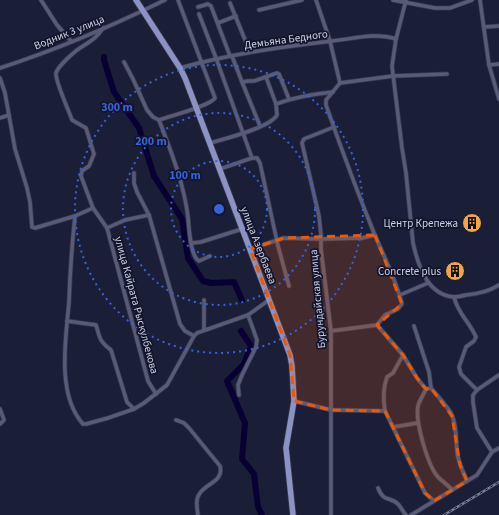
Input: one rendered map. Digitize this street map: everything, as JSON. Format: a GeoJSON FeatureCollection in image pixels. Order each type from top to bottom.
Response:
{"type":"FeatureCollection","features":[{"type":"Feature","properties":{"kind":"main road","name":"улица Азербаева"},"geometry":{"type":"LineString","coordinates":[[136,0],[180,68],[220,169],[292,366],[294,400],[286,448],[292,515]]}},
{"type":"Feature","properties":{"kind":"street"},"geometry":{"type":"LineString","coordinates":[[41,0],[57,25],[71,41]]}},
{"type":"Feature","properties":{"kind":"street","name":"Водник 3 улица"},"geometry":{"type":"LineString","coordinates":[[0,68],[27,59],[103,28],[165,0]]}},
{"type":"Feature","properties":{"kind":"street"},"geometry":{"type":"LineString","coordinates":[[159,120],[196,108],[213,101],[215,98],[178,0]]}},
{"type":"Feature","properties":{"kind":"street"},"geometry":{"type":"LineString","coordinates":[[259,10],[302,0]]}},
{"type":"Feature","properties":{"kind":"street"},"geometry":{"type":"LineString","coordinates":[[316,0],[330,41],[340,83]]}},
{"type":"Feature","properties":{"kind":"street"},"geometry":{"type":"LineString","coordinates":[[393,0],[436,8],[450,8],[472,0]]}},
{"type":"Feature","properties":{"kind":"street"},"geometry":{"type":"LineString","coordinates":[[480,0],[489,65],[499,99]]}},
{"type":"Feature","properties":{"kind":"street"},"geometry":{"type":"LineString","coordinates":[[406,2],[396,39],[392,66],[406,173],[413,243],[416,255],[428,283],[443,294],[454,297],[489,291],[499,285]]}},
{"type":"Feature","properties":{"kind":"street"},"geometry":{"type":"LineString","coordinates":[[230,3],[250,52]]}},
{"type":"Feature","properties":{"kind":"street"},"geometry":{"type":"LineString","coordinates":[[198,8],[208,4],[211,6],[260,126]]}},
{"type":"Feature","properties":{"kind":"street"},"geometry":{"type":"LineString","coordinates":[[199,14],[252,158]]}},
{"type":"Feature","properties":{"kind":"street"},"geometry":{"type":"LineString","coordinates":[[218,23],[236,16]]}},
{"type":"Feature","properties":{"kind":"street"},"geometry":{"type":"LineString","coordinates":[[484,27],[499,26]]}},
{"type":"Feature","properties":{"kind":"street"},"geometry":{"type":"LineString","coordinates":[[103,28],[98,36],[76,51],[63,63],[56,75],[72,120],[86,128],[92,145],[94,154],[92,161],[90,166],[82,171],[81,176],[93,208],[107,228]]}},
{"type":"Feature","properties":{"kind":"street","name":"Демьяна Бедного"},"geometry":{"type":"LineString","coordinates":[[180,68],[216,58],[283,47],[371,36],[389,36],[396,39]]}},
{"type":"Feature","properties":{"kind":"street"},"geometry":{"type":"LineString","coordinates":[[124,62],[147,110],[153,117],[159,120],[175,161],[187,212],[194,254],[198,260],[210,256]]}},
{"type":"Feature","properties":{"kind":"street"},"geometry":{"type":"LineString","coordinates":[[489,65],[499,64]]}},
{"type":"Feature","properties":{"kind":"street"},"geometry":{"type":"LineString","coordinates":[[242,82],[254,81],[277,73],[279,74],[289,99]]}},
{"type":"Feature","properties":{"kind":"street"},"geometry":{"type":"LineString","coordinates":[[331,331],[377,325],[385,315],[398,309],[402,304],[390,267],[375,235],[334,127],[326,100],[340,83],[393,76],[447,74]]}},
{"type":"Feature","properties":{"kind":"street"},"geometry":{"type":"LineString","coordinates":[[210,144],[243,134],[275,118],[277,115],[276,104],[266,77]]}},
{"type":"Feature","properties":{"kind":"street"},"geometry":{"type":"LineString","coordinates":[[0,78],[5,92],[15,149],[27,188],[32,227],[35,228],[74,216],[93,208]]}},
{"type":"Feature","properties":{"kind":"street"},"geometry":{"type":"LineString","coordinates":[[276,104],[289,99],[334,91]]}},
{"type":"Feature","properties":{"kind":"street"},"geometry":{"type":"LineString","coordinates":[[0,118],[9,113]]}},
{"type":"Feature","properties":{"kind":"street","name":"Бурундайская улица"},"geometry":{"type":"LineString","coordinates":[[331,515],[331,331],[321,239],[322,235],[302,143],[304,139],[334,127]]}},
{"type":"Feature","properties":{"kind":"street"},"geometry":{"type":"LineString","coordinates":[[220,169],[252,158],[257,158],[260,163],[276,240],[289,286]]}},
{"type":"Feature","properties":{"kind":"street"},"geometry":{"type":"LineString","coordinates":[[134,172],[134,183],[149,215],[180,324],[185,331],[194,336]]}},
{"type":"Feature","properties":{"kind":"street","name":"улица Кайрата Рыскулбекова"},"geometry":{"type":"LineString","coordinates":[[149,215],[125,220],[107,228],[148,381],[156,394]]}},
{"type":"Feature","properties":{"kind":"street"},"geometry":{"type":"LineString","coordinates":[[74,216],[64,345],[65,367],[71,404],[79,420],[83,424],[108,418],[134,409],[144,403],[167,385],[194,336],[204,330],[248,315],[269,300]]}},
{"type":"Feature","properties":{"kind":"street"},"geometry":{"type":"LineString","coordinates":[[192,243],[201,242],[242,230]]}},
{"type":"Feature","properties":{"kind":"street"},"geometry":{"type":"LineString","coordinates":[[250,249],[284,238],[362,238],[375,235]]}},
{"type":"Feature","properties":{"kind":"street"},"geometry":{"type":"LineString","coordinates":[[400,295],[428,283]]}},
{"type":"Feature","properties":{"kind":"street"},"geometry":{"type":"LineString","coordinates":[[454,297],[456,307],[473,330],[476,337],[474,341],[466,347],[459,367],[461,374],[477,390]]}},
{"type":"Feature","properties":{"kind":"street"},"geometry":{"type":"LineString","coordinates":[[204,300],[204,330]]}},
{"type":"Feature","properties":{"kind":"street"},"geometry":{"type":"LineString","coordinates":[[239,395],[238,385],[256,347],[257,340],[248,315]]}},
{"type":"Feature","properties":{"kind":"street"},"geometry":{"type":"LineString","coordinates":[[67,321],[96,325],[100,339],[104,345],[111,350],[127,402],[134,409]]}},
{"type":"Feature","properties":{"kind":"street"},"geometry":{"type":"LineString","coordinates":[[377,325],[403,354],[416,378],[426,389]]}},
{"type":"Feature","properties":{"kind":"street"},"geometry":{"type":"LineString","coordinates":[[414,326],[430,372],[431,388],[441,402],[448,408],[452,416],[457,437],[457,452],[460,465],[467,481]]}},
{"type":"Feature","properties":{"kind":"street"},"geometry":{"type":"LineString","coordinates":[[403,354],[393,373],[387,377],[384,385],[383,400],[385,411],[425,493],[434,501]]}},
{"type":"Feature","properties":{"kind":"street"},"geometry":{"type":"LineString","coordinates":[[492,452],[477,428],[473,395],[477,390],[499,375]]}},
{"type":"Feature","properties":{"kind":"street"},"geometry":{"type":"LineString","coordinates":[[426,389],[431,388]]}},
{"type":"Feature","properties":{"kind":"street"},"geometry":{"type":"LineString","coordinates":[[426,389],[418,405],[418,423],[422,442],[438,477],[452,490]]}},
{"type":"Feature","properties":{"kind":"street"},"geometry":{"type":"LineString","coordinates":[[294,400],[331,410],[385,411]]}},
{"type":"Feature","properties":{"kind":"street"},"geometry":{"type":"LineString","coordinates":[[0,410],[4,420],[0,424]]}},
{"type":"Feature","properties":{"kind":"street"},"geometry":{"type":"LineString","coordinates":[[176,420],[184,423],[189,428],[220,466],[220,476],[199,493],[197,502],[198,515]]}},
{"type":"Feature","properties":{"kind":"street"},"geometry":{"type":"LineString","coordinates":[[393,427],[418,423]]}},
{"type":"Feature","properties":{"kind":"street"},"geometry":{"type":"LineString","coordinates":[[411,515],[477,475],[492,452],[499,448]]}},
{"type":"Feature","properties":{"kind":"street"},"geometry":{"type":"LineString","coordinates":[[378,488],[380,495],[397,503],[406,515]]}},
{"type":"Feature","properties":{"kind":"highlighted area"},"geometry":{"type":"Polygon","coordinates":[[[375,235],[402,304],[377,325],[403,355],[417,378],[426,389],[431,388],[452,416],[460,465],[467,481],[434,501],[425,493],[385,411],[331,410],[294,401],[290,355],[250,249],[284,238],[375,235]]]}},
{"type":"Feature","properties":{"kind":"waterway"},"geometry":{"type":"LineString","coordinates":[[104,57],[114,92],[139,128],[154,176],[182,219],[188,258],[203,281],[211,283],[234,282],[242,300]]}},
{"type":"Feature","properties":{"kind":"waterway"},"geometry":{"type":"LineString","coordinates":[[241,331],[251,346],[244,364],[227,381],[245,423],[242,459],[254,474],[258,507],[262,515]]}},
{"type":"Feature","properties":{"kind":"railway"},"geometry":{"type":"LineString","coordinates":[[444,515],[499,482]]}},
{"type":"Feature","properties":{"kind":"place","name":"Центр Крепежа"},"geometry":{"type":"Point","coordinates":[472,223]}},
{"type":"Feature","properties":{"kind":"place","name":"Concrete plus"},"geometry":{"type":"Point","coordinates":[455,271]}}]}
